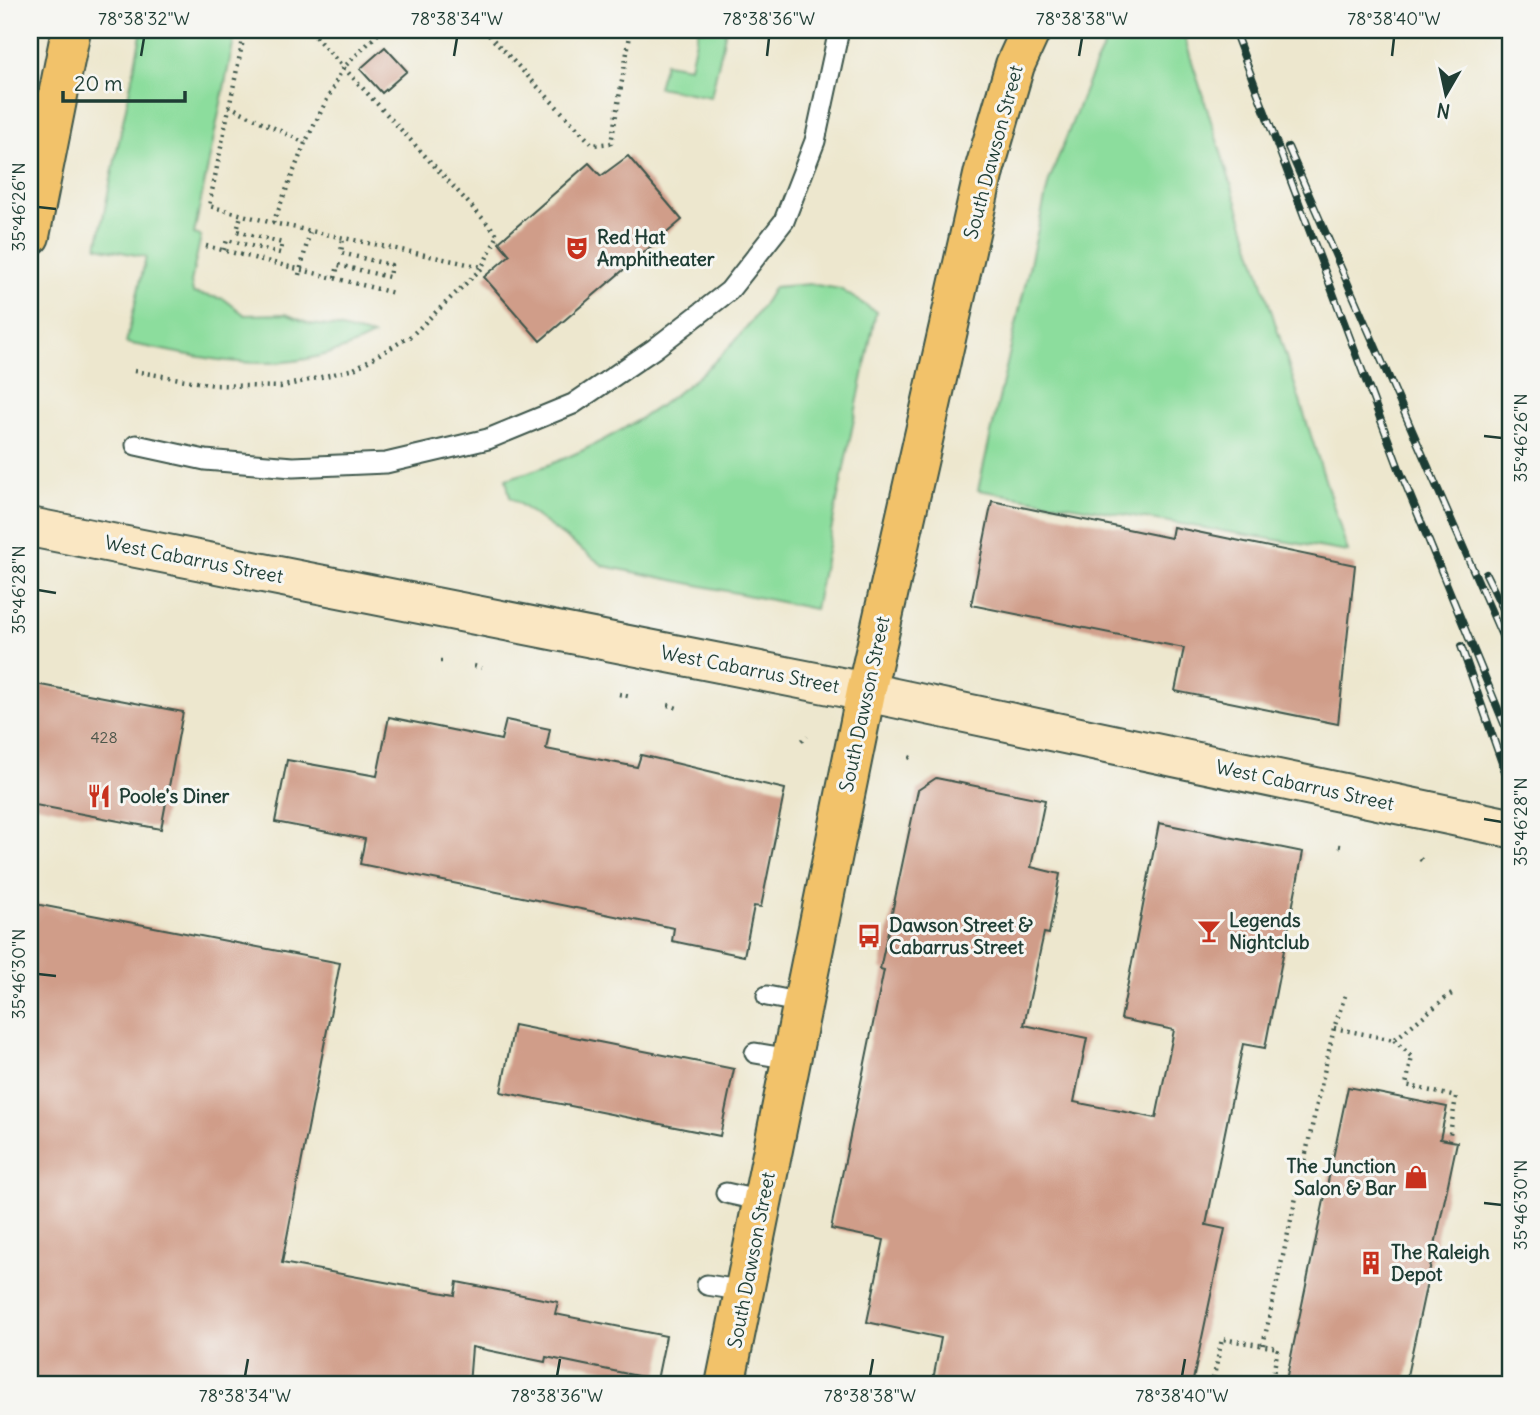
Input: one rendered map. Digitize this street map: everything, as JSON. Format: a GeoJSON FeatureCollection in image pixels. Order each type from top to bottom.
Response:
{"type":"FeatureCollection","features":[{"type":"Feature","properties":{"kind":"main road"},"geometry":{"type":"LineString","coordinates":[[30,236],[71,30]]}},
{"type":"Feature","properties":{"kind":"main road","name":"South Dawson Street"},"geometry":{"type":"LineString","coordinates":[[725,1385],[746,1291],[744,1197],[785,999],[866,692],[984,172],[1015,65],[1031,30]]}},
{"type":"Feature","properties":{"kind":"street","name":"West Cabarrus Street"},"geometry":{"type":"LineString","coordinates":[[30,527],[866,692],[1510,828]]}},
{"type":"Feature","properties":{"kind":"lane"},"geometry":{"type":"LineString","coordinates":[[136,445],[205,460],[281,466],[386,463],[488,439],[573,404],[654,349],[729,290],[784,220],[815,141],[839,30]]}},
{"type":"Feature","properties":{"kind":"lane"},"geometry":{"type":"LineString","coordinates":[[707,1285],[746,1291]]}},
{"type":"Feature","properties":{"kind":"path"},"geometry":{"type":"LineString","coordinates":[[245,30],[209,206],[273,223],[482,267]]}},
{"type":"Feature","properties":{"kind":"path"},"geometry":{"type":"LineString","coordinates":[[134,371],[214,385],[280,387],[354,369],[411,335],[482,267],[498,235],[309,30]]}},
{"type":"Feature","properties":{"kind":"path"},"geometry":{"type":"LineString","coordinates":[[273,223],[305,143],[343,68],[382,30]]}},
{"type":"Feature","properties":{"kind":"path"},"geometry":{"type":"LineString","coordinates":[[484,30],[593,145],[611,144],[631,30]]}},
{"type":"Feature","properties":{"kind":"path"},"geometry":{"type":"LineString","coordinates":[[229,107],[305,143]]}},
{"type":"Feature","properties":{"kind":"path"},"geometry":{"type":"LineString","coordinates":[[224,250],[227,240],[280,253],[282,243],[237,231],[241,215]]}},
{"type":"Feature","properties":{"kind":"path"},"geometry":{"type":"LineString","coordinates":[[300,272],[310,231]]}},
{"type":"Feature","properties":{"kind":"path"},"geometry":{"type":"LineString","coordinates":[[335,278],[338,265],[389,277],[391,265],[341,253],[343,238]]}},
{"type":"Feature","properties":{"kind":"path"},"geometry":{"type":"LineString","coordinates":[[206,246],[300,272],[394,293]]}},
{"type":"Feature","properties":{"kind":"path"},"geometry":{"type":"LineString","coordinates":[[30,468],[33,471],[30,492]]}},
{"type":"Feature","properties":{"kind":"path"},"geometry":{"type":"LineString","coordinates":[[474,666],[481,668]]}},
{"type":"Feature","properties":{"kind":"path"},"geometry":{"type":"LineString","coordinates":[[619,694],[628,696]]}},
{"type":"Feature","properties":{"kind":"path"},"geometry":{"type":"LineString","coordinates":[[668,705],[677,708]]}},
{"type":"Feature","properties":{"kind":"path"},"geometry":{"type":"LineString","coordinates":[[1394,1040],[1456,992]]}},
{"type":"Feature","properties":{"kind":"path"},"geometry":{"type":"LineString","coordinates":[[1263,1345],[1334,1028],[1346,993]]}},
{"type":"Feature","properties":{"kind":"path"},"geometry":{"type":"LineString","coordinates":[[1334,1028],[1394,1040],[1412,1057],[1406,1085],[1457,1097],[1449,1140]]}},
{"type":"Feature","properties":{"kind":"path"},"geometry":{"type":"LineString","coordinates":[[1212,1385],[1222,1339],[1278,1348],[1271,1385]]}},
{"type":"Feature","properties":{"kind":"green space"},"geometry":{"type":"Polygon","coordinates":[[[142,30],[236,30],[194,234],[201,236],[191,282],[193,293],[224,299],[245,315],[286,314],[310,324],[337,327],[373,336],[341,350],[310,358],[251,363],[126,343],[146,257],[97,247],[142,30]]]}},
{"type":"Feature","properties":{"kind":"green space"},"geometry":{"type":"Polygon","coordinates":[[[698,30],[726,30],[711,97],[658,87],[665,63],[690,67],[698,30]]]}},
{"type":"Feature","properties":{"kind":"green space"},"geometry":{"type":"Polygon","coordinates":[[[1112,30],[1182,30],[1348,552],[978,490],[1049,181],[1094,67],[1112,30]]]}},
{"type":"Feature","properties":{"kind":"green space"},"geometry":{"type":"Polygon","coordinates":[[[810,284],[840,289],[876,312],[815,609],[604,566],[510,497],[506,479],[583,450],[621,430],[658,407],[693,380],[725,351],[752,320],[774,287],[810,284]]]}},
{"type":"Feature","properties":{"kind":"building"},"geometry":{"type":"Polygon","coordinates":[[[385,47],[407,71],[382,93],[360,69],[385,47]]]}},
{"type":"Feature","properties":{"kind":"building","name":"Red Hat Amphitheater"},"geometry":{"type":"Polygon","coordinates":[[[628,156],[682,220],[540,341],[484,277],[510,255],[499,242],[589,163],[601,176],[628,156]]]}},
{"type":"Feature","properties":{"kind":"building"},"geometry":{"type":"Polygon","coordinates":[[[992,501],[1171,538],[1173,527],[1355,565],[1338,724],[1175,691],[1184,648],[971,605],[992,501]]]}},
{"type":"Feature","properties":{"kind":"building"},"geometry":{"type":"Polygon","coordinates":[[[30,683],[183,712],[161,829],[30,804],[30,683]]]}},
{"type":"Feature","properties":{"kind":"building"},"geometry":{"type":"Polygon","coordinates":[[[389,717],[501,740],[506,720],[550,729],[546,749],[637,767],[641,755],[785,789],[761,907],[754,906],[744,956],[672,941],[674,928],[360,864],[365,839],[275,822],[287,760],[377,776],[389,717]]]}},
{"type":"Feature","properties":{"kind":"building"},"geometry":{"type":"Polygon","coordinates":[[[936,778],[1045,800],[1031,867],[1060,874],[1049,934],[1044,933],[1024,1025],[1087,1038],[1074,1102],[1156,1118],[1174,1030],[1121,1019],[1159,823],[1303,852],[1265,1048],[1243,1044],[1206,1225],[1225,1229],[1192,1385],[932,1385],[941,1338],[867,1322],[884,1240],[831,1229],[884,970],[880,969],[918,790],[936,778]]]}},
{"type":"Feature","properties":{"kind":"building"},"geometry":{"type":"Polygon","coordinates":[[[30,903],[340,963],[282,1263],[455,1295],[457,1282],[558,1302],[555,1314],[666,1336],[657,1380],[546,1357],[545,1362],[472,1347],[469,1385],[30,1385],[30,903]]]}},
{"type":"Feature","properties":{"kind":"building"},"geometry":{"type":"Polygon","coordinates":[[[514,1025],[734,1069],[720,1136],[501,1092],[514,1025]]]}},
{"type":"Feature","properties":{"kind":"building","name":"The Raleigh Depot"},"geometry":{"type":"Polygon","coordinates":[[[1348,1087],[1447,1107],[1440,1139],[1457,1142],[1405,1385],[1285,1385],[1348,1087]]]}},
{"type":"Feature","properties":{"kind":"railway"},"geometry":{"type":"LineString","coordinates":[[1234,30],[1400,471],[1510,738]]}},
{"type":"Feature","properties":{"kind":"railway"},"geometry":{"type":"LineString","coordinates":[[1288,147],[1510,654]]}},
{"type":"Feature","properties":{"kind":"railway"},"geometry":{"type":"LineString","coordinates":[[1486,574],[1510,623]]}},
{"type":"Feature","properties":{"kind":"railway"},"geometry":{"type":"LineString","coordinates":[[1461,646],[1510,786]]}},
{"type":"Feature","properties":{"kind":"place","name":"Red Hat Amphitheater"},"geometry":{"type":"Point","coordinates":[577,248]}},
{"type":"Feature","properties":{"kind":"place","name":"Poole's Diner"},"geometry":{"type":"Point","coordinates":[99,796]}},
{"type":"Feature","properties":{"kind":"place","name":"Legends Nightclub"},"geometry":{"type":"Point","coordinates":[1209,931]}},
{"type":"Feature","properties":{"kind":"place","name":"Dawson Street & Cabarrus Street"},"geometry":{"type":"Point","coordinates":[869,936]}},
{"type":"Feature","properties":{"kind":"place","name":"The Junction Salon & Bar"},"geometry":{"type":"Point","coordinates":[1416,1177]}},
{"type":"Feature","properties":{"kind":"place","name":"The Raleigh Depot"},"geometry":{"type":"Point","coordinates":[1371,1263]}}]}
